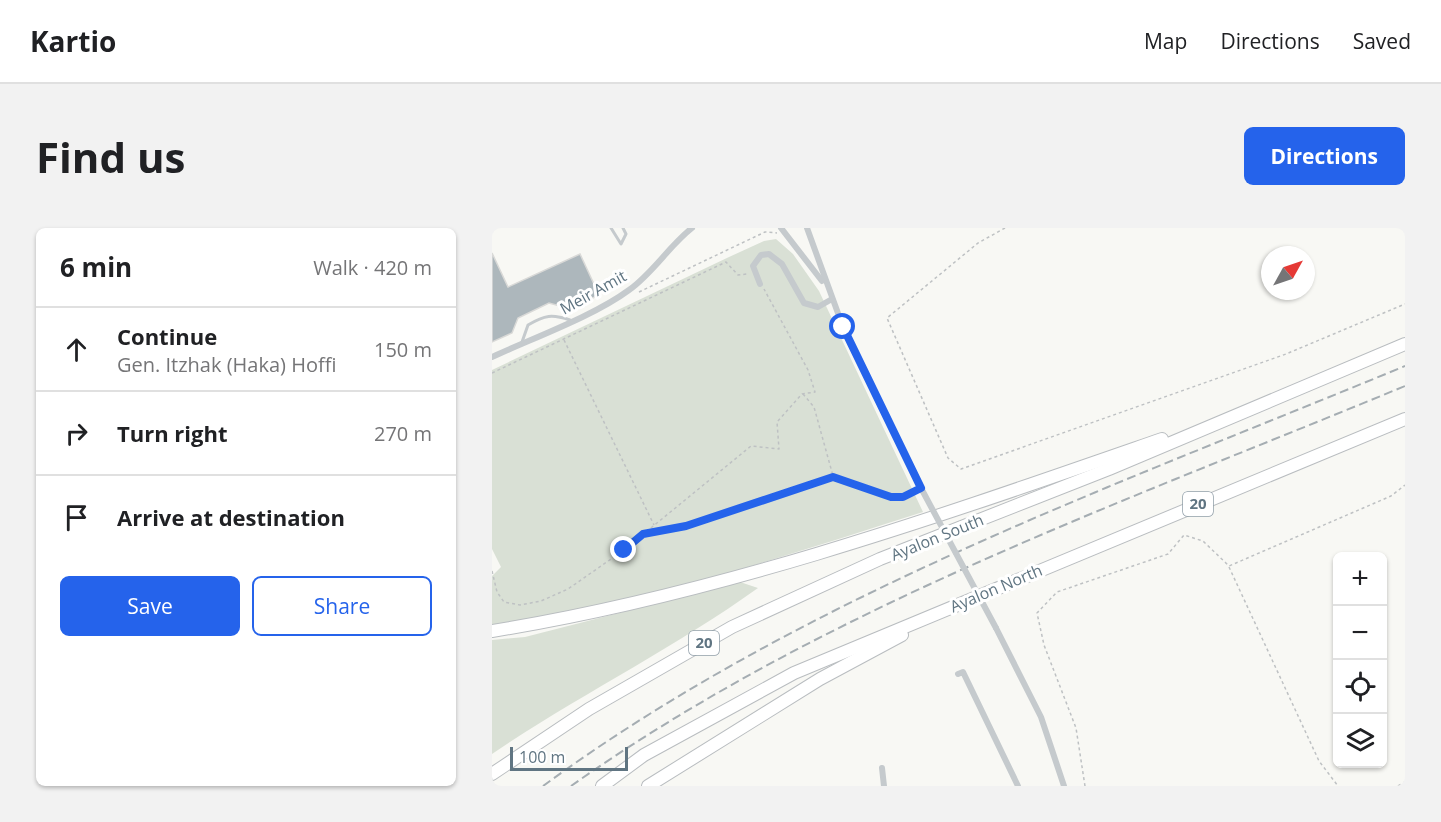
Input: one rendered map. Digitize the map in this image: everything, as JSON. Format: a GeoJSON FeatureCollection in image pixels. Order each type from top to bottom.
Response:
{"type":"FeatureCollection","features":[{"type":"Feature","properties":{"kind":"highway","name":"Ayalon South"},"geometry":{"type":"LineString","coordinates":[[492,774],[589,708],[732,627],[880,559],[1109,469],[1405,344]]}},
{"type":"Feature","properties":{"kind":"highway"},"geometry":{"type":"LineString","coordinates":[[492,631],[557,620],[725,579],[922,522],[1259,405]]}},
{"type":"Feature","properties":{"kind":"highway","name":"Ayalon North"},"geometry":{"type":"LineString","coordinates":[[602,786],[644,756],[795,673],[1405,419]]}},
{"type":"Feature","properties":{"kind":"highway"},"geometry":{"type":"LineString","coordinates":[[648,786],[820,679],[966,600]]}},
{"type":"Feature","properties":{"kind":"street","name":"Meir Amit"},"geometry":{"type":"LineString","coordinates":[[492,357],[631,289],[692,228]]}},
{"type":"Feature","properties":{"kind":"street"},"geometry":{"type":"LineString","coordinates":[[807,228],[826,286],[921,488],[1041,717],[1064,786]]}},
{"type":"Feature","properties":{"kind":"street"},"geometry":{"type":"LineString","coordinates":[[780,231],[826,286]]}},
{"type":"Feature","properties":{"kind":"street"},"geometry":{"type":"LineString","coordinates":[[760,284],[754,272],[755,260],[761,255],[769,254],[782,264],[804,303],[818,307],[832,299]]}},
{"type":"Feature","properties":{"kind":"street"},"geometry":{"type":"LineString","coordinates":[[958,674],[963,672],[1018,786]]}},
{"type":"Feature","properties":{"kind":"street"},"geometry":{"type":"LineString","coordinates":[[882,768],[884,786]]}},
{"type":"Feature","properties":{"kind":"lane"},"geometry":{"type":"LineString","coordinates":[[611,228],[621,244],[626,234],[623,228]]}},
{"type":"Feature","properties":{"kind":"lane"},"geometry":{"type":"LineString","coordinates":[[522,343],[526,328],[546,315],[555,315],[570,320]]}},
{"type":"Feature","properties":{"kind":"path"},"geometry":{"type":"LineString","coordinates":[[1005,228],[978,243],[887,318],[948,458],[961,469],[1286,354],[1405,304]]}},
{"type":"Feature","properties":{"kind":"path"},"geometry":{"type":"LineString","coordinates":[[1403,228],[1405,233]]}},
{"type":"Feature","properties":{"kind":"path"},"geometry":{"type":"LineString","coordinates":[[755,237],[765,232],[780,231]]}},
{"type":"Feature","properties":{"kind":"path"},"geometry":{"type":"LineString","coordinates":[[492,373],[726,262],[738,275],[754,272]]}},
{"type":"Feature","properties":{"kind":"path"},"geometry":{"type":"LineString","coordinates":[[492,571],[497,592],[504,602],[542,601],[568,589],[643,534],[751,446],[779,449],[777,422],[802,394],[815,392],[808,370],[760,284]]}},
{"type":"Feature","properties":{"kind":"path"},"geometry":{"type":"LineString","coordinates":[[564,339],[654,525]]}},
{"type":"Feature","properties":{"kind":"path"},"geometry":{"type":"LineString","coordinates":[[802,394],[814,407],[833,477]]}},
{"type":"Feature","properties":{"kind":"path"},"geometry":{"type":"LineString","coordinates":[[643,534],[686,526],[833,477],[891,497],[903,497],[921,488]]}},
{"type":"Feature","properties":{"kind":"path"},"geometry":{"type":"LineString","coordinates":[[1229,566],[1391,496],[1405,485]]}},
{"type":"Feature","properties":{"kind":"path"},"geometry":{"type":"LineString","coordinates":[[1085,786],[1076,728],[1044,645],[1037,613],[1057,592],[1168,554],[1184,535],[1203,541],[1229,566],[1319,761],[1338,786]]}},
{"type":"Feature","properties":{"kind":"path"},"geometry":{"type":"LineString","coordinates":[[492,593],[497,592]]}},
{"type":"Feature","properties":{"kind":"path"},"geometry":{"type":"LineString","coordinates":[[1398,786],[1405,782]]}},
{"type":"Feature","properties":{"kind":"shaded area"},"geometry":{"type":"Polygon","coordinates":[[[776,239],[793,254],[819,291],[923,512],[656,593],[602,606],[492,626],[492,576],[501,567],[492,549],[492,370],[729,257],[764,241],[776,239]]]}},
{"type":"Feature","properties":{"kind":"shaded area"},"geometry":{"type":"Polygon","coordinates":[[[740,582],[758,588],[693,631],[492,754],[492,640],[525,637],[740,582]]]}},
{"type":"Feature","properties":{"kind":"building"},"geometry":{"type":"Polygon","coordinates":[[[492,253],[508,287],[580,254],[599,295],[571,309],[549,303],[518,318],[512,333],[492,342],[492,253]]]}},
{"type":"Feature","properties":{"kind":"railway"},"geometry":{"type":"LineString","coordinates":[[543,786],[643,718],[746,657],[852,602],[961,550],[1071,502],[1405,366]]}},
{"type":"Feature","properties":{"kind":"railway"},"geometry":{"type":"LineString","coordinates":[[571,786],[668,722],[768,665],[871,612],[1083,517],[1405,386]]}},
{"type":"Feature","properties":{"kind":"route"},"geometry":{"type":"LineString","coordinates":[[624,550],[643,534],[686,526],[833,477],[891,497],[903,497],[921,488],[843,327]]}}]}
